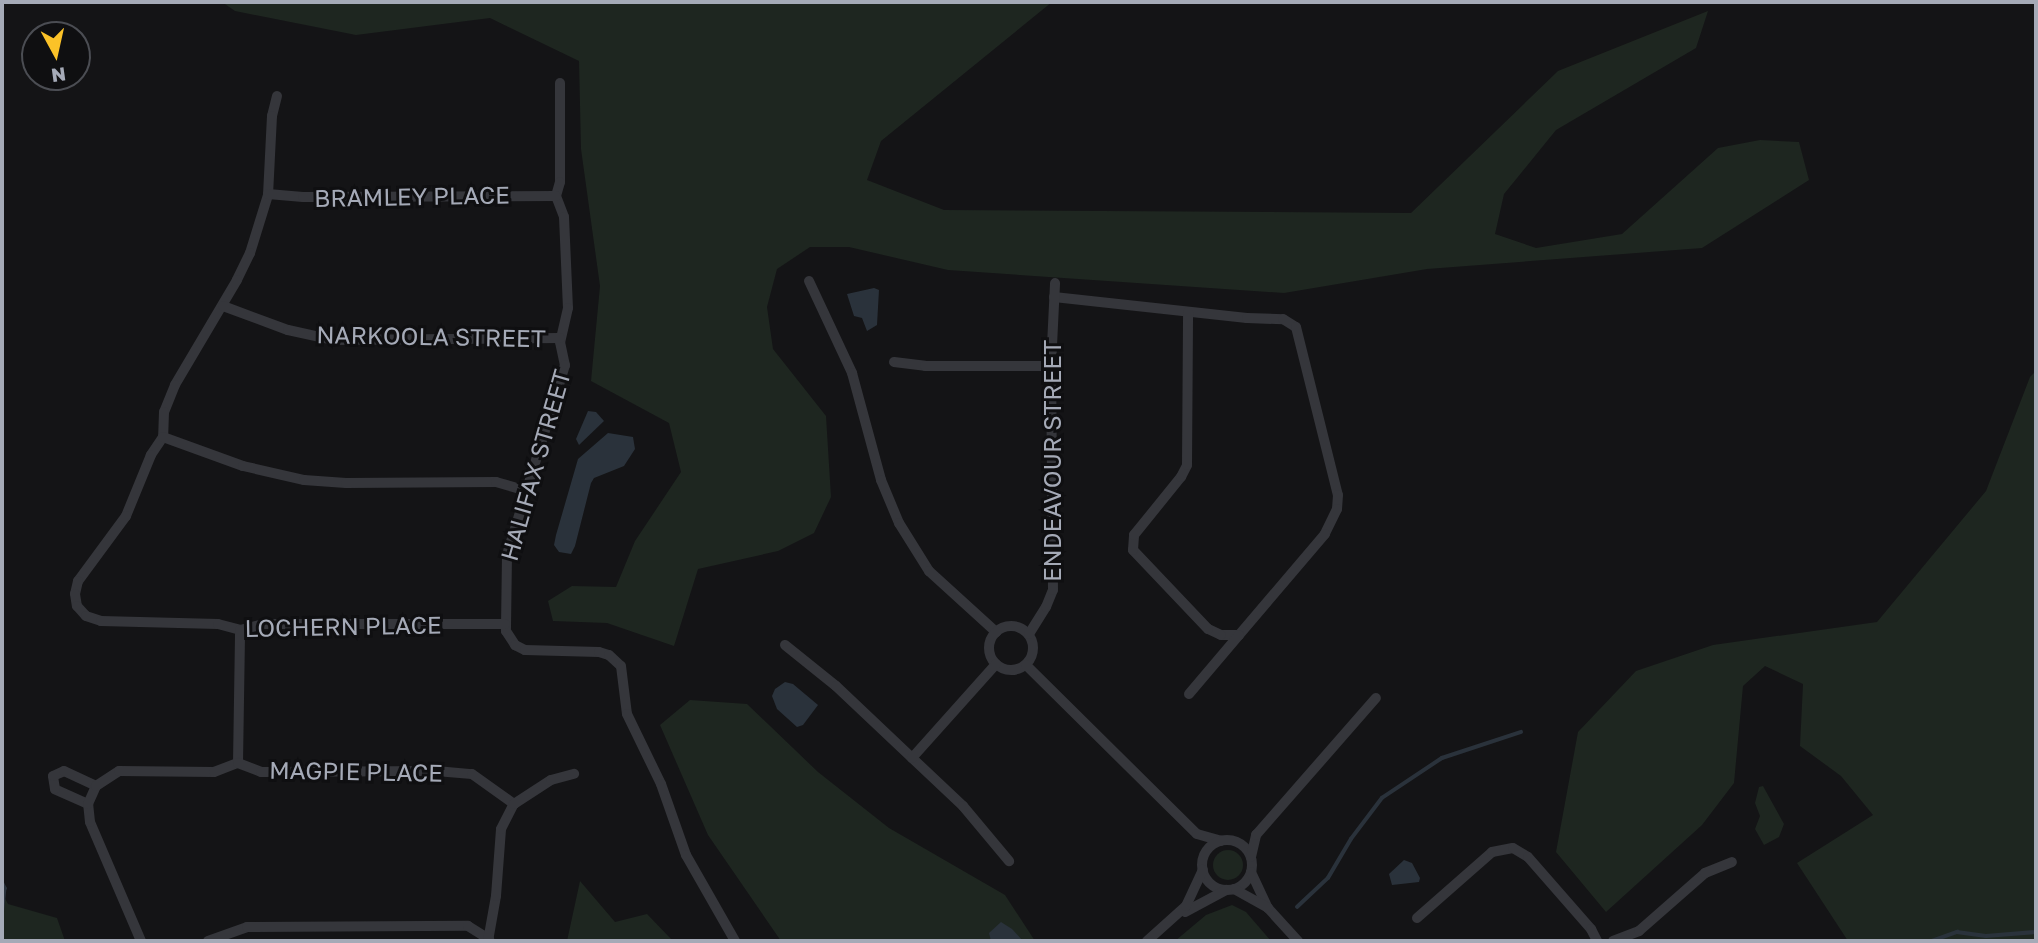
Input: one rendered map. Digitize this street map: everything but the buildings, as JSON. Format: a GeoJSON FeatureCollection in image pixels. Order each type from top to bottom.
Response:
{"type":"FeatureCollection","features":[{"type":"Feature","properties":{"kind":"street","name":"HALIFAX STREET"},"geometry":{"type":"LineString","coordinates":[[505,624],[507,555],[563,381],[565,365],[560,338],[568,308],[564,217],[556,196],[560,182],[560,83]]}},
{"type":"Feature","properties":{"kind":"street","name":"LOCHERN PLACE"},"geometry":{"type":"LineString","coordinates":[[277,96],[272,116],[268,194],[250,253],[223,306],[176,385],[163,418],[163,437],[151,455],[122,523],[78,581],[75,594],[77,606],[86,616],[101,621],[218,624],[240,630],[264,624],[505,624]]}},
{"type":"Feature","properties":{"kind":"street","name":"BRAMLEY PLACE"},"geometry":{"type":"LineString","coordinates":[[268,194],[303,197],[556,196]]}},
{"type":"Feature","properties":{"kind":"street"},"geometry":{"type":"LineString","coordinates":[[809,281],[852,373],[881,480],[899,523],[929,571],[996,632]]}},
{"type":"Feature","properties":{"kind":"street","name":"ENDEAVOUR STREET"},"geometry":{"type":"LineString","coordinates":[[1029,634],[1053,590],[1051,366],[1055,283]]}},
{"type":"Feature","properties":{"kind":"street"},"geometry":{"type":"LineString","coordinates":[[1054,297],[1188,312],[1283,318],[1293,323],[1338,495],[1336,515],[1330,528],[1189,694]]}},
{"type":"Feature","properties":{"kind":"street","name":"NARKOOLA STREET"},"geometry":{"type":"LineString","coordinates":[[223,306],[288,330],[333,340],[560,338]]}},
{"type":"Feature","properties":{"kind":"street"},"geometry":{"type":"LineString","coordinates":[[1188,312],[1187,465],[1181,477],[1134,535],[1133,550],[1208,629],[1221,635],[1238,635]]}},
{"type":"Feature","properties":{"kind":"street"},"geometry":{"type":"LineString","coordinates":[[894,362],[925,366],[1051,366]]}},
{"type":"Feature","properties":{"kind":"street"},"geometry":{"type":"LineString","coordinates":[[163,437],[243,466],[304,480],[346,483],[496,482],[527,491]]}},
{"type":"Feature","properties":{"kind":"street"},"geometry":{"type":"LineString","coordinates":[[505,624],[509,639],[524,650],[599,652],[616,659],[621,666],[627,714],[661,784],[686,855],[735,941]]}},
{"type":"Feature","properties":{"kind":"street"},"geometry":{"type":"LineString","coordinates":[[1015,626],[1029,634],[1034,648],[1026,665],[1008,670],[996,664],[989,652],[996,632],[1015,626]]}},
{"type":"Feature","properties":{"kind":"street"},"geometry":{"type":"LineString","coordinates":[[238,763],[240,630]]}},
{"type":"Feature","properties":{"kind":"street"},"geometry":{"type":"LineString","coordinates":[[785,645],[836,686],[963,806],[1009,861]]}},
{"type":"Feature","properties":{"kind":"street"},"geometry":{"type":"LineString","coordinates":[[912,758],[996,664]]}},
{"type":"Feature","properties":{"kind":"street"},"geometry":{"type":"LineString","coordinates":[[1026,665],[1197,834],[1204,858],[1203,870],[1191,899],[1175,918],[1147,941]]}},
{"type":"Feature","properties":{"kind":"street"},"geometry":{"type":"LineString","coordinates":[[1298,941],[1268,908],[1251,872],[1256,835],[1376,698]]}},
{"type":"Feature","properties":{"kind":"street","name":"MAGPIE PLACE"},"geometry":{"type":"LineString","coordinates":[[96,786],[108,776],[130,769],[214,772],[238,763],[261,772],[436,771],[472,774],[514,804]]}},
{"type":"Feature","properties":{"kind":"street"},"geometry":{"type":"LineString","coordinates":[[88,804],[55,789],[52,776],[60,771],[68,772],[96,786],[88,804],[90,822],[141,941]]}},
{"type":"Feature","properties":{"kind":"street"},"geometry":{"type":"LineString","coordinates":[[208,941],[247,927],[468,926],[488,940],[501,830],[514,804],[551,780],[573,774]]}},
{"type":"Feature","properties":{"kind":"street"},"geometry":{"type":"LineString","coordinates":[[1197,834],[1245,848],[1251,857]]}},
{"type":"Feature","properties":{"kind":"street"},"geometry":{"type":"LineString","coordinates":[[1204,858],[1209,848],[1226,841],[1256,835]]}},
{"type":"Feature","properties":{"kind":"street"},"geometry":{"type":"LineString","coordinates":[[1417,918],[1492,852],[1513,848],[1528,857],[1591,929],[1597,941]]}},
{"type":"Feature","properties":{"kind":"street"},"geometry":{"type":"LineString","coordinates":[[1613,941],[1639,931],[1701,876],[1732,862]]}},
{"type":"Feature","properties":{"kind":"street"},"geometry":{"type":"LineString","coordinates":[[1203,870],[1210,883],[1230,889],[1268,908]]}},
{"type":"Feature","properties":{"kind":"street"},"geometry":{"type":"LineString","coordinates":[[1175,918],[1230,889],[1242,886],[1251,872]]}},
{"type":"Feature","properties":{"kind":"shaded area"},"geometry":{"type":"Polygon","coordinates":[[[222,2],[1052,2],[881,141],[867,180],[944,210],[1411,213],[1558,71],[1708,11],[1696,48],[1556,130],[1504,194],[1495,234],[1536,248],[1622,234],[1718,148],[1760,140],[1799,142],[1809,180],[1702,248],[1427,269],[1284,293],[948,270],[849,247],[810,247],[777,269],[767,307],[773,349],[826,416],[831,497],[814,533],[778,551],[698,569],[674,646],[607,623],[553,621],[548,601],[572,586],[616,587],[635,541],[681,472],[669,423],[591,381],[600,286],[581,149],[579,61],[490,18],[356,35],[235,11],[222,2]]]}},
{"type":"Feature","properties":{"kind":"shaded area"},"geometry":{"type":"Polygon","coordinates":[[[874,288],[879,290],[877,325],[867,331],[862,318],[854,316],[847,294],[874,288]]]}},
{"type":"Feature","properties":{"kind":"shaded area"},"geometry":{"type":"Polygon","coordinates":[[[2036,371],[2036,941],[1848,941],[1797,863],[1873,815],[1841,776],[1800,746],[1803,684],[1765,666],[1743,686],[1734,783],[1702,825],[1606,912],[1556,852],[1578,732],[1636,671],[1713,645],[1877,622],[1986,491],[2030,377],[2036,371]]]}},
{"type":"Feature","properties":{"kind":"shaded area"},"geometry":{"type":"Polygon","coordinates":[[[588,411],[596,412],[604,421],[579,445],[576,439],[588,411]]]}},
{"type":"Feature","properties":{"kind":"shaded area"},"geometry":{"type":"Polygon","coordinates":[[[608,433],[633,437],[635,449],[624,466],[594,478],[575,546],[571,554],[559,552],[554,545],[556,535],[578,459],[608,433]]]}},
{"type":"Feature","properties":{"kind":"shaded area"},"geometry":{"type":"Polygon","coordinates":[[[785,682],[793,684],[818,705],[803,725],[797,727],[777,709],[772,696],[775,689],[785,682]]]}},
{"type":"Feature","properties":{"kind":"shaded area"},"geometry":{"type":"Polygon","coordinates":[[[690,700],[747,704],[818,772],[889,828],[1005,895],[1035,941],[781,941],[708,835],[660,725],[690,700]]]}},
{"type":"Feature","properties":{"kind":"shaded area"},"geometry":{"type":"Polygon","coordinates":[[[1763,786],[1784,824],[1779,837],[1764,845],[1755,829],[1760,816],[1755,803],[1759,787],[1763,786]]]}},
{"type":"Feature","properties":{"kind":"shaded area"},"geometry":{"type":"Polygon","coordinates":[[[1228,850],[1239,854],[1243,865],[1239,876],[1228,880],[1217,876],[1213,865],[1217,854],[1228,850]]]}},
{"type":"Feature","properties":{"kind":"shaded area"},"geometry":{"type":"Polygon","coordinates":[[[1404,860],[1412,863],[1420,878],[1419,882],[1392,885],[1389,874],[1404,860]]]}},
{"type":"Feature","properties":{"kind":"shaded area"},"geometry":{"type":"Polygon","coordinates":[[[580,881],[615,922],[647,914],[673,941],[567,941],[580,881]]]}},
{"type":"Feature","properties":{"kind":"shaded area"},"geometry":{"type":"Polygon","coordinates":[[[2,893],[8,904],[57,918],[65,941],[2,941],[2,893]]]}},
{"type":"Feature","properties":{"kind":"shaded area"},"geometry":{"type":"Polygon","coordinates":[[[1232,905],[1246,912],[1271,941],[1175,941],[1206,915],[1232,905]]]}},
{"type":"Feature","properties":{"kind":"shaded area"},"geometry":{"type":"Polygon","coordinates":[[[1001,922],[1023,941],[991,941],[989,933],[1001,922]]]}},
{"type":"Feature","properties":{"kind":"waterway"},"geometry":{"type":"LineString","coordinates":[[1297,907],[1328,878],[1351,839],[1382,798],[1442,758],[1521,732]]}},
{"type":"Feature","properties":{"kind":"waterway"},"geometry":{"type":"LineString","coordinates":[[2,882],[5,888],[2,917]]}},
{"type":"Feature","properties":{"kind":"waterway"},"geometry":{"type":"LineString","coordinates":[[1932,941],[1957,932],[1986,936],[2036,932]]}}]}
